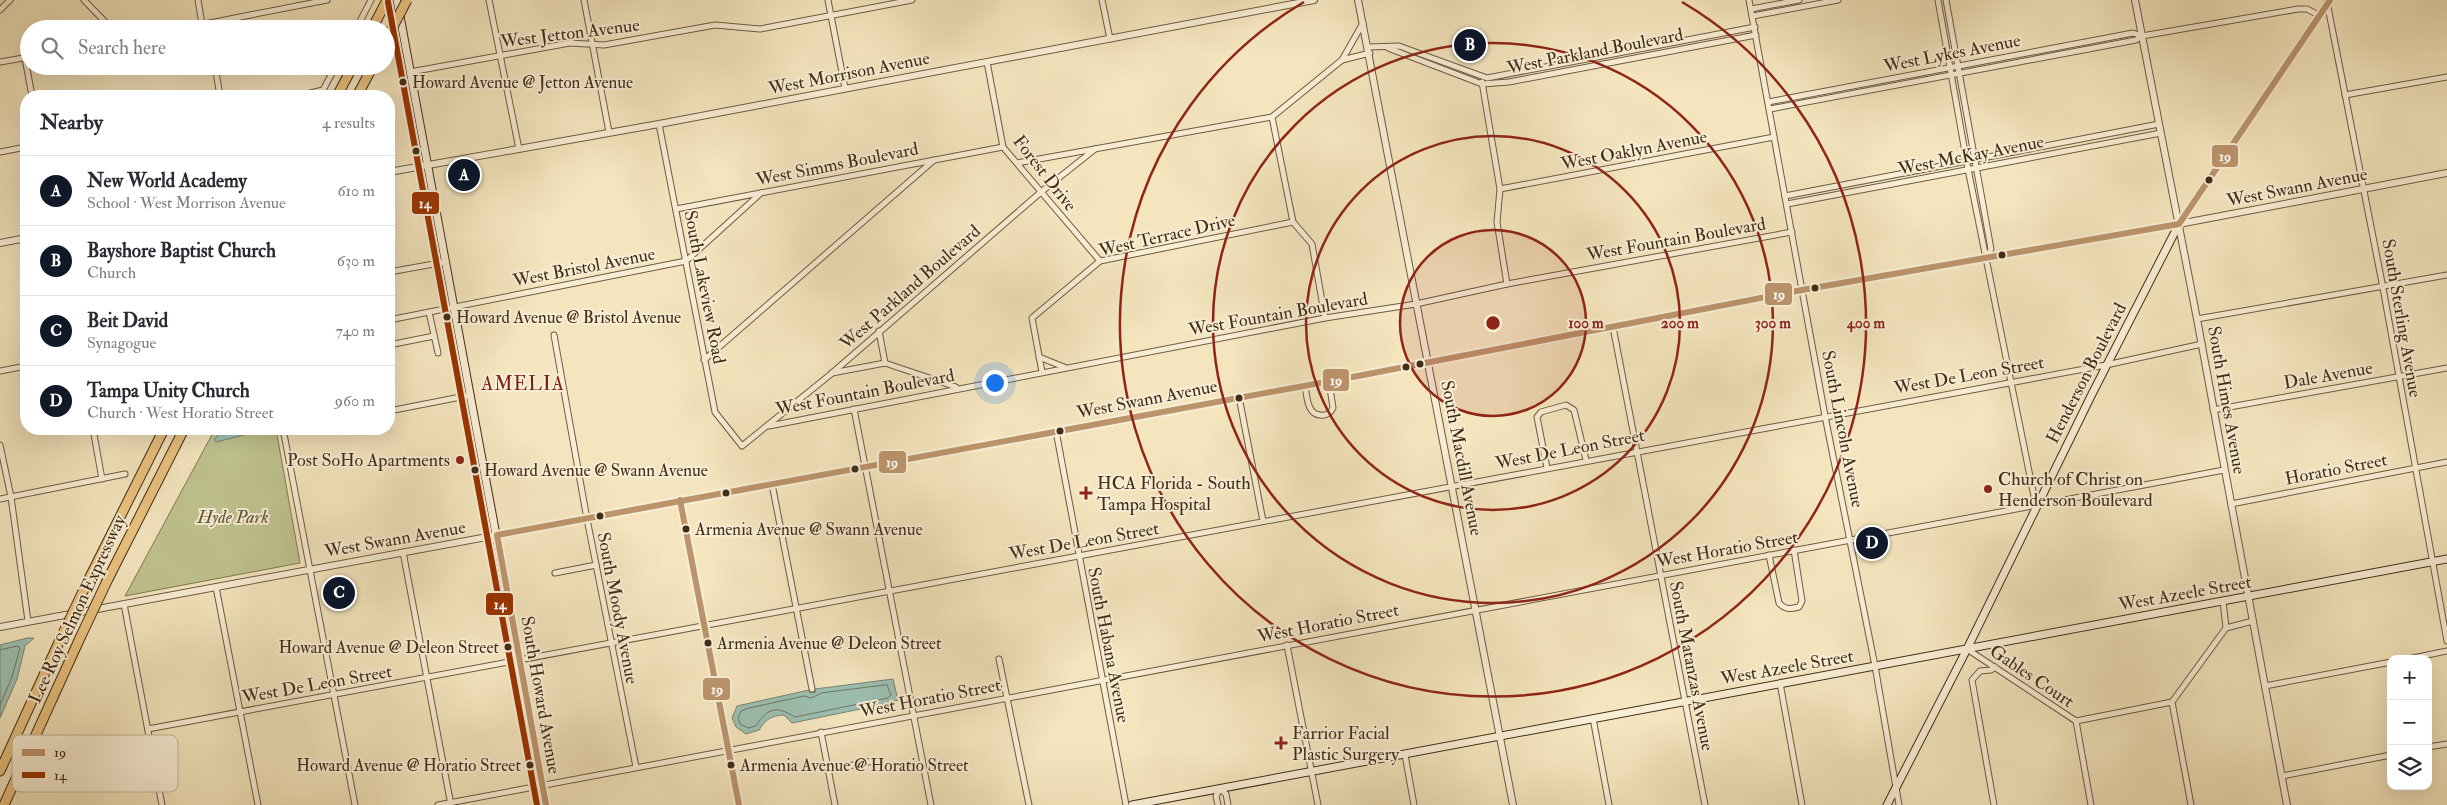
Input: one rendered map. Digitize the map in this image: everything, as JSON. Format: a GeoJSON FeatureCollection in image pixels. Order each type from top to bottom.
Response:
{"type":"FeatureCollection","features":[{"type":"Feature","properties":{"kind":"highway"},"geometry":{"type":"LineString","coordinates":[[376,20],[387,0]]}},
{"type":"Feature","properties":{"kind":"highway"},"geometry":{"type":"LineString","coordinates":[[395,23],[407,0]]}},
{"type":"Feature","properties":{"kind":"highway"},"geometry":{"type":"LineString","coordinates":[[340,90],[348,75]]}},
{"type":"Feature","properties":{"kind":"highway"},"geometry":{"type":"LineString","coordinates":[[360,90],[368,75]]}},
{"type":"Feature","properties":{"kind":"highway","name":"Lee Roy Selmon Expressway"},"geometry":{"type":"LineString","coordinates":[[16,735],[86,585],[161,435]]}},
{"type":"Feature","properties":{"kind":"highway","name":"Lee Roy Selmon Expressway"},"geometry":{"type":"LineString","coordinates":[[36,735],[107,581],[181,435]]}},
{"type":"Feature","properties":{"kind":"highway","name":"Lee Roy Selmon Expressway"},"geometry":{"type":"LineString","coordinates":[[0,771],[12,745]]}},
{"type":"Feature","properties":{"kind":"highway","name":"Lee Roy Selmon Expressway"},"geometry":{"type":"LineString","coordinates":[[4,805],[12,787]]}},
{"type":"Feature","properties":{"kind":"main road","name":"South Howard Avenue"},"geometry":{"type":"LineString","coordinates":[[397,0],[546,805]]}},
{"type":"Feature","properties":{"kind":"main road","name":"Henderson Boulevard"},"geometry":{"type":"LineString","coordinates":[[1887,805],[1967,649],[2106,365],[2179,224],[2320,16],[2328,1]]}},
{"type":"Feature","properties":{"kind":"main road","name":"West Azeele Street"},"geometry":{"type":"LineString","coordinates":[[1132,805],[2447,559]]}},
{"type":"Feature","properties":{"kind":"street"},"geometry":{"type":"LineString","coordinates":[[0,10],[10,0]]}},
{"type":"Feature","properties":{"kind":"street"},"geometry":{"type":"LineString","coordinates":[[84,0],[103,20]]}},
{"type":"Feature","properties":{"kind":"street"},"geometry":{"type":"LineString","coordinates":[[198,0],[204,20]]}},
{"type":"Feature","properties":{"kind":"street"},"geometry":{"type":"LineString","coordinates":[[230,20],[327,0]]}},
{"type":"Feature","properties":{"kind":"street"},"geometry":{"type":"LineString","coordinates":[[361,20],[371,0]]}},
{"type":"Feature","properties":{"kind":"street"},"geometry":{"type":"LineString","coordinates":[[490,0],[519,149]]}},
{"type":"Feature","properties":{"kind":"street"},"geometry":{"type":"LineString","coordinates":[[584,0],[609,132]]}},
{"type":"Feature","properties":{"kind":"street"},"geometry":{"type":"LineString","coordinates":[[828,0],[846,88]]}},
{"type":"Feature","properties":{"kind":"street","name":"West Jetton Avenue"},"geometry":{"type":"LineString","coordinates":[[410,72],[570,42],[604,44],[715,25],[760,29],[912,0]]}},
{"type":"Feature","properties":{"kind":"street"},"geometry":{"type":"LineString","coordinates":[[1102,0],[1110,39]]}},
{"type":"Feature","properties":{"kind":"street","name":"West Morrison Avenue"},"geometry":{"type":"LineString","coordinates":[[395,171],[659,124],[1314,0]]}},
{"type":"Feature","properties":{"kind":"street","name":"South Macdill Avenue"},"geometry":{"type":"LineString","coordinates":[[1358,0],[1513,805]]}},
{"type":"Feature","properties":{"kind":"street","name":"South Lincoln Avenue"},"geometry":{"type":"LineString","coordinates":[[1749,0],[1825,416],[1875,666],[1899,805]]}},
{"type":"Feature","properties":{"kind":"street"},"geometry":{"type":"LineString","coordinates":[[1752,9],[1799,0]]}},
{"type":"Feature","properties":{"kind":"street"},"geometry":{"type":"LineString","coordinates":[[1753,16],[1838,0]]}},
{"type":"Feature","properties":{"kind":"street"},"geometry":{"type":"LineString","coordinates":[[1938,0],[1968,169],[2036,506]]}},
{"type":"Feature","properties":{"kind":"street"},"geometry":{"type":"LineString","coordinates":[[1946,0],[1991,249],[1987,257]]}},
{"type":"Feature","properties":{"kind":"street","name":"South Himes Avenue"},"geometry":{"type":"LineString","coordinates":[[2135,0],[2202,344],[2287,805]]}},
{"type":"Feature","properties":{"kind":"street","name":"South Sterling Avenue"},"geometry":{"type":"LineString","coordinates":[[2328,1],[2383,288],[2447,641]]}},
{"type":"Feature","properties":{"kind":"street","name":"West Lykes Avenue"},"geometry":{"type":"LineString","coordinates":[[1770,109],[2136,40],[2142,36],[2272,14],[2307,9],[2320,16]]}},
{"type":"Feature","properties":{"kind":"street","name":"West Parkland Boulevard"},"geometry":{"type":"LineString","coordinates":[[1342,60],[1363,23]]}},
{"type":"Feature","properties":{"kind":"street","name":"West Parkland Boulevard"},"geometry":{"type":"LineString","coordinates":[[1017,162],[1272,117],[1342,60],[1385,46],[1399,46],[1487,78],[1754,27]]}},
{"type":"Feature","properties":{"kind":"street","name":"West Lykes Avenue"},"geometry":{"type":"LineString","coordinates":[[1768,102],[2134,33],[2142,36]]}},
{"type":"Feature","properties":{"kind":"street","name":"West Parkland Boulevard"},"geometry":{"type":"LineString","coordinates":[[1385,46],[1482,84],[1509,82],[1756,35]]}},
{"type":"Feature","properties":{"kind":"street"},"geometry":{"type":"LineString","coordinates":[[0,62],[20,58]]}},
{"type":"Feature","properties":{"kind":"street","name":"Forest Drive"},"geometry":{"type":"LineString","coordinates":[[986,62],[1003,147],[1100,261]]}},
{"type":"Feature","properties":{"kind":"street"},"geometry":{"type":"LineString","coordinates":[[29,75],[31,90]]}},
{"type":"Feature","properties":{"kind":"street"},"geometry":{"type":"LineString","coordinates":[[216,75],[219,90]]}},
{"type":"Feature","properties":{"kind":"street"},"geometry":{"type":"LineString","coordinates":[[323,90],[331,75]]}},
{"type":"Feature","properties":{"kind":"street"},"geometry":{"type":"LineString","coordinates":[[1481,77],[1500,190],[1497,222],[1507,284]]}},
{"type":"Feature","properties":{"kind":"street"},"geometry":{"type":"LineString","coordinates":[[2345,95],[2447,77]]}},
{"type":"Feature","properties":{"kind":"street"},"geometry":{"type":"LineString","coordinates":[[1272,117],[1292,222],[1312,244],[1325,318]]}},
{"type":"Feature","properties":{"kind":"street","name":"South Lakeview Road"},"geometry":{"type":"LineString","coordinates":[[659,124],[715,412],[742,446]]}},
{"type":"Feature","properties":{"kind":"street","name":"West McKay Avenue"},"geometry":{"type":"LineString","coordinates":[[1785,196],[2159,124]]}},
{"type":"Feature","properties":{"kind":"street","name":"West McKay Avenue"},"geometry":{"type":"LineString","coordinates":[[1787,204],[2161,134]]}},
{"type":"Feature","properties":{"kind":"street","name":"West Oaklyn Avenue"},"geometry":{"type":"LineString","coordinates":[[1500,190],[1774,137]]}},
{"type":"Feature","properties":{"kind":"street","name":"West Simms Boulevard"},"geometry":{"type":"LineString","coordinates":[[676,210],[1003,147]]}},
{"type":"Feature","properties":{"kind":"street"},"geometry":{"type":"LineString","coordinates":[[0,152],[20,148]]}},
{"type":"Feature","properties":{"kind":"street","name":"West Parkland Boulevard"},"geometry":{"type":"LineString","coordinates":[[742,446],[831,374],[1041,192],[1095,148]]}},
{"type":"Feature","properties":{"kind":"street"},"geometry":{"type":"LineString","coordinates":[[704,360],[936,159]]}},
{"type":"Feature","properties":{"kind":"street","name":"West Swann Avenue"},"geometry":{"type":"LineString","coordinates":[[0,626],[1305,386],[1802,290],[2179,224],[2447,174]]}},
{"type":"Feature","properties":{"kind":"street"},"geometry":{"type":"LineString","coordinates":[[1878,178],[1879,186]]}},
{"type":"Feature","properties":{"kind":"street"},"geometry":{"type":"LineString","coordinates":[[686,261],[761,193]]}},
{"type":"Feature","properties":{"kind":"street","name":"West Terrace Drive"},"geometry":{"type":"LineString","coordinates":[[1042,372],[1032,318],[1100,261],[1292,222]]}},
{"type":"Feature","properties":{"kind":"street","name":"West Fountain Boulevard"},"geometry":{"type":"LineString","coordinates":[[769,426],[1325,318],[1416,304],[1507,284],[1792,232]]}},
{"type":"Feature","properties":{"kind":"street"},"geometry":{"type":"LineString","coordinates":[[0,243],[20,239]]}},
{"type":"Feature","properties":{"kind":"street","name":"West Bristol Avenue"},"geometry":{"type":"LineString","coordinates":[[395,319],[686,261]]}},
{"type":"Feature","properties":{"kind":"street"},"geometry":{"type":"LineString","coordinates":[[395,271],[445,262]]}},
{"type":"Feature","properties":{"kind":"street"},"geometry":{"type":"LineString","coordinates":[[2197,320],[2447,275]]}},
{"type":"Feature","properties":{"kind":"street"},"geometry":{"type":"LineString","coordinates":[[429,312],[438,353]]}},
{"type":"Feature","properties":{"kind":"street","name":"South Matanzas Avenue"},"geometry":{"type":"LineString","coordinates":[[1613,327],[1705,805]]}},
{"type":"Feature","properties":{"kind":"street"},"geometry":{"type":"LineString","coordinates":[[879,331],[885,363]]}},
{"type":"Feature","properties":{"kind":"street","name":"South Moody Avenue"},"geometry":{"type":"LineString","coordinates":[[554,335],[587,519],[636,767]]}},
{"type":"Feature","properties":{"kind":"street"},"geometry":{"type":"LineString","coordinates":[[395,344],[434,336]]}},
{"type":"Feature","properties":{"kind":"street","name":"West De Leon Street"},"geometry":{"type":"LineString","coordinates":[[148,730],[1586,460],[2106,365],[2202,344]]}},
{"type":"Feature","properties":{"kind":"street"},"geometry":{"type":"LineString","coordinates":[[1039,357],[1064,368]]}},
{"type":"Feature","properties":{"kind":"street"},"geometry":{"type":"LineString","coordinates":[[831,374],[885,363],[957,388]]}},
{"type":"Feature","properties":{"kind":"street"},"geometry":{"type":"LineString","coordinates":[[0,371],[20,367]]}},
{"type":"Feature","properties":{"kind":"street","name":"Dale Avenue"},"geometry":{"type":"LineString","coordinates":[[2213,410],[2447,368]]}},
{"type":"Feature","properties":{"kind":"street"},"geometry":{"type":"LineString","coordinates":[[1305,386],[1309,408],[1315,414],[1322,416],[1328,414],[1333,408],[1329,381]]}},
{"type":"Feature","properties":{"kind":"street"},"geometry":{"type":"LineString","coordinates":[[395,410],[471,395]]}},
{"type":"Feature","properties":{"kind":"street"},"geometry":{"type":"LineString","coordinates":[[1239,397],[1263,521]]}},
{"type":"Feature","properties":{"kind":"street"},"geometry":{"type":"LineString","coordinates":[[1547,468],[1537,417],[1540,412],[1566,405],[1574,410],[1586,460]]}},
{"type":"Feature","properties":{"kind":"street"},"geometry":{"type":"LineString","coordinates":[[854,408],[931,805]]}},
{"type":"Feature","properties":{"kind":"street","name":"South Habana Avenue"},"geometry":{"type":"LineString","coordinates":[[1056,431],[1126,805]]}},
{"type":"Feature","properties":{"kind":"street"},"geometry":{"type":"LineString","coordinates":[[94,435],[102,479]]}},
{"type":"Feature","properties":{"kind":"street"},"geometry":{"type":"LineString","coordinates":[[284,435],[354,805]]}},
{"type":"Feature","properties":{"kind":"street"},"geometry":{"type":"LineString","coordinates":[[0,445],[10,497],[28,622]]}},
{"type":"Feature","properties":{"kind":"street","name":"Horatio Street"},"geometry":{"type":"LineString","coordinates":[[2230,504],[2447,462]]}},
{"type":"Feature","properties":{"kind":"street","name":"West Horatio Street"},"geometry":{"type":"LineString","coordinates":[[438,805],[2224,470]]}},
{"type":"Feature","properties":{"kind":"street"},"geometry":{"type":"LineString","coordinates":[[0,499],[125,474]]}},
{"type":"Feature","properties":{"kind":"street"},"geometry":{"type":"LineString","coordinates":[[772,484],[812,689]]}},
{"type":"Feature","properties":{"kind":"street"},"geometry":{"type":"LineString","coordinates":[[680,500],[739,805]]}},
{"type":"Feature","properties":{"kind":"street"},"geometry":{"type":"LineString","coordinates":[[1769,555],[1779,603],[1789,609],[1798,607],[1802,601],[1794,550]]}},
{"type":"Feature","properties":{"kind":"street"},"geometry":{"type":"LineString","coordinates":[[403,552],[450,804]]}},
{"type":"Feature","properties":{"kind":"street"},"geometry":{"type":"LineString","coordinates":[[555,573],[596,565]]}},
{"type":"Feature","properties":{"kind":"street"},"geometry":{"type":"LineString","coordinates":[[216,587],[258,805]]}},
{"type":"Feature","properties":{"kind":"street"},"geometry":{"type":"LineString","coordinates":[[2224,601],[2226,628]]}},
{"type":"Feature","properties":{"kind":"street"},"geometry":{"type":"LineString","coordinates":[[124,604],[149,735]]}},
{"type":"Feature","properties":{"kind":"street"},"geometry":{"type":"LineString","coordinates":[[2190,805],[2172,702],[2226,628],[2253,621]]}},
{"type":"Feature","properties":{"kind":"street"},"geometry":{"type":"LineString","coordinates":[[1287,645],[1318,805]]}},
{"type":"Feature","properties":{"kind":"street","name":"Gables Court"},"geometry":{"type":"LineString","coordinates":[[1967,649],[2076,721],[2172,702]]}},
{"type":"Feature","properties":{"kind":"street"},"geometry":{"type":"LineString","coordinates":[[2428,655],[2447,651]]}},
{"type":"Feature","properties":{"kind":"street"},"geometry":{"type":"LineString","coordinates":[[999,659],[1029,805]]}},
{"type":"Feature","properties":{"kind":"street"},"geometry":{"type":"LineString","coordinates":[[2265,686],[2387,663]]}},
{"type":"Feature","properties":{"kind":"street"},"geometry":{"type":"LineString","coordinates":[[1994,805],[1972,680],[1980,671],[1991,670],[1995,667]]}},
{"type":"Feature","properties":{"kind":"street"},"geometry":{"type":"LineString","coordinates":[[1780,683],[1802,805]]}},
{"type":"Feature","properties":{"kind":"street"},"geometry":{"type":"LineString","coordinates":[[1593,718],[1609,805]]}},
{"type":"Feature","properties":{"kind":"street"},"geometry":{"type":"LineString","coordinates":[[2076,721],[2090,805]]}},
{"type":"Feature","properties":{"kind":"street"},"geometry":{"type":"LineString","coordinates":[[820,732],[835,805]]}},
{"type":"Feature","properties":{"kind":"street"},"geometry":{"type":"LineString","coordinates":[[2432,747],[2447,744]]}},
{"type":"Feature","properties":{"kind":"street"},"geometry":{"type":"LineString","coordinates":[[1405,754],[1414,805]]}},
{"type":"Feature","properties":{"kind":"street"},"geometry":{"type":"LineString","coordinates":[[2282,776],[2387,756]]}},
{"type":"Feature","properties":{"kind":"street"},"geometry":{"type":"LineString","coordinates":[[828,770],[878,760]]}},
{"type":"Feature","properties":{"kind":"street"},"geometry":{"type":"LineString","coordinates":[[1218,805],[1216,796],[1220,789],[1226,794],[1228,805]]}},
{"type":"Feature","properties":{"kind":"street"},"geometry":{"type":"LineString","coordinates":[[160,792],[162,805]]}},
{"type":"Feature","properties":{"kind":"green space","name":"Hyde Park"},"geometry":{"type":"Polygon","coordinates":[[[212,435],[277,435],[300,563],[125,596],[212,435]]]}},
{"type":"Feature","properties":{"kind":"water"},"geometry":{"type":"Polygon","coordinates":[[[218,435],[244,435],[216,442],[214,440],[218,435]]]}},
{"type":"Feature","properties":{"kind":"water"},"geometry":{"type":"Polygon","coordinates":[[[34,638],[25,646],[17,679],[0,718],[0,645],[34,638]]]}},
{"type":"Feature","properties":{"kind":"water"},"geometry":{"type":"Polygon","coordinates":[[[893,679],[898,700],[890,703],[792,723],[784,715],[776,716],[764,723],[759,730],[746,734],[736,727],[732,718],[737,706],[809,690],[810,693],[816,692],[815,689],[893,679]]]}},
{"type":"Feature","properties":{"kind":"transit line","name":"19"},"geometry":{"type":"LineString","coordinates":[[546,805],[497,535],[1363,375],[1802,290],[2179,224],[2330,0]]}},
{"type":"Feature","properties":{"kind":"transit line","name":"14"},"geometry":{"type":"LineString","coordinates":[[388,2],[391,20]]}},
{"type":"Feature","properties":{"kind":"transit line","name":"14"},"geometry":{"type":"LineString","coordinates":[[395,40],[537,805]]}},
{"type":"Feature","properties":{"kind":"transit line","name":"19"},"geometry":{"type":"LineString","coordinates":[[680,500],[739,805]]}},
{"type":"Feature","properties":{"kind":"place","name":"Bayshore Baptist Church"},"geometry":{"type":"Point","coordinates":[1470,45]}},
{"type":"Feature","properties":{"kind":"place","name":"Howard Avenue @ Jetton Avenue"},"geometry":{"type":"Point","coordinates":[403,82]}},
{"type":"Feature","properties":{"kind":"place","name":"New World Academy"},"geometry":{"type":"Point","coordinates":[464,175]}},
{"type":"Feature","properties":{"kind":"place","name":"Howard Avenue @ Bristol Avenue"},"geometry":{"type":"Point","coordinates":[447,317]}},
{"type":"Feature","properties":{"kind":"place","name":"Post SoHo Apartments"},"geometry":{"type":"Point","coordinates":[460,460]}},
{"type":"Feature","properties":{"kind":"place","name":"Howard Avenue @ Swann Avenue"},"geometry":{"type":"Point","coordinates":[475,470]}},
{"type":"Feature","properties":{"kind":"place","name":"Church of Christ on Henderson Boulevard"},"geometry":{"type":"Point","coordinates":[1988,489]}},
{"type":"Feature","properties":{"kind":"place","name":"HCA Florida - South Tampa Hospital"},"geometry":{"type":"Point","coordinates":[1086,493]}},
{"type":"Feature","properties":{"kind":"place","name":"Armenia Avenue @ Swann Avenue"},"geometry":{"type":"Point","coordinates":[686,529]}},
{"type":"Feature","properties":{"kind":"place","name":"Tampa Unity Church"},"geometry":{"type":"Point","coordinates":[1872,543]}},
{"type":"Feature","properties":{"kind":"place","name":"Beit David"},"geometry":{"type":"Point","coordinates":[339,593]}},
{"type":"Feature","properties":{"kind":"place","name":"Armenia Avenue @ Deleon Street"},"geometry":{"type":"Point","coordinates":[708,643]}},
{"type":"Feature","properties":{"kind":"place","name":"Howard Avenue @ Deleon Street"},"geometry":{"type":"Point","coordinates":[508,647]}},
{"type":"Feature","properties":{"kind":"place","name":"Farrior Facial Plastic Surgery"},"geometry":{"type":"Point","coordinates":[1281,743]}},
{"type":"Feature","properties":{"kind":"place","name":"Howard Avenue @ Horatio Street"},"geometry":{"type":"Point","coordinates":[530,765]}},
{"type":"Feature","properties":{"kind":"place","name":"Armenia Avenue @ Horatio Street"},"geometry":{"type":"Point","coordinates":[731,765]}},
{"type":"Feature","properties":{"kind":"district","name":"AMELIA"},"geometry":{"type":"Point","coordinates":[523,383]}}]}
